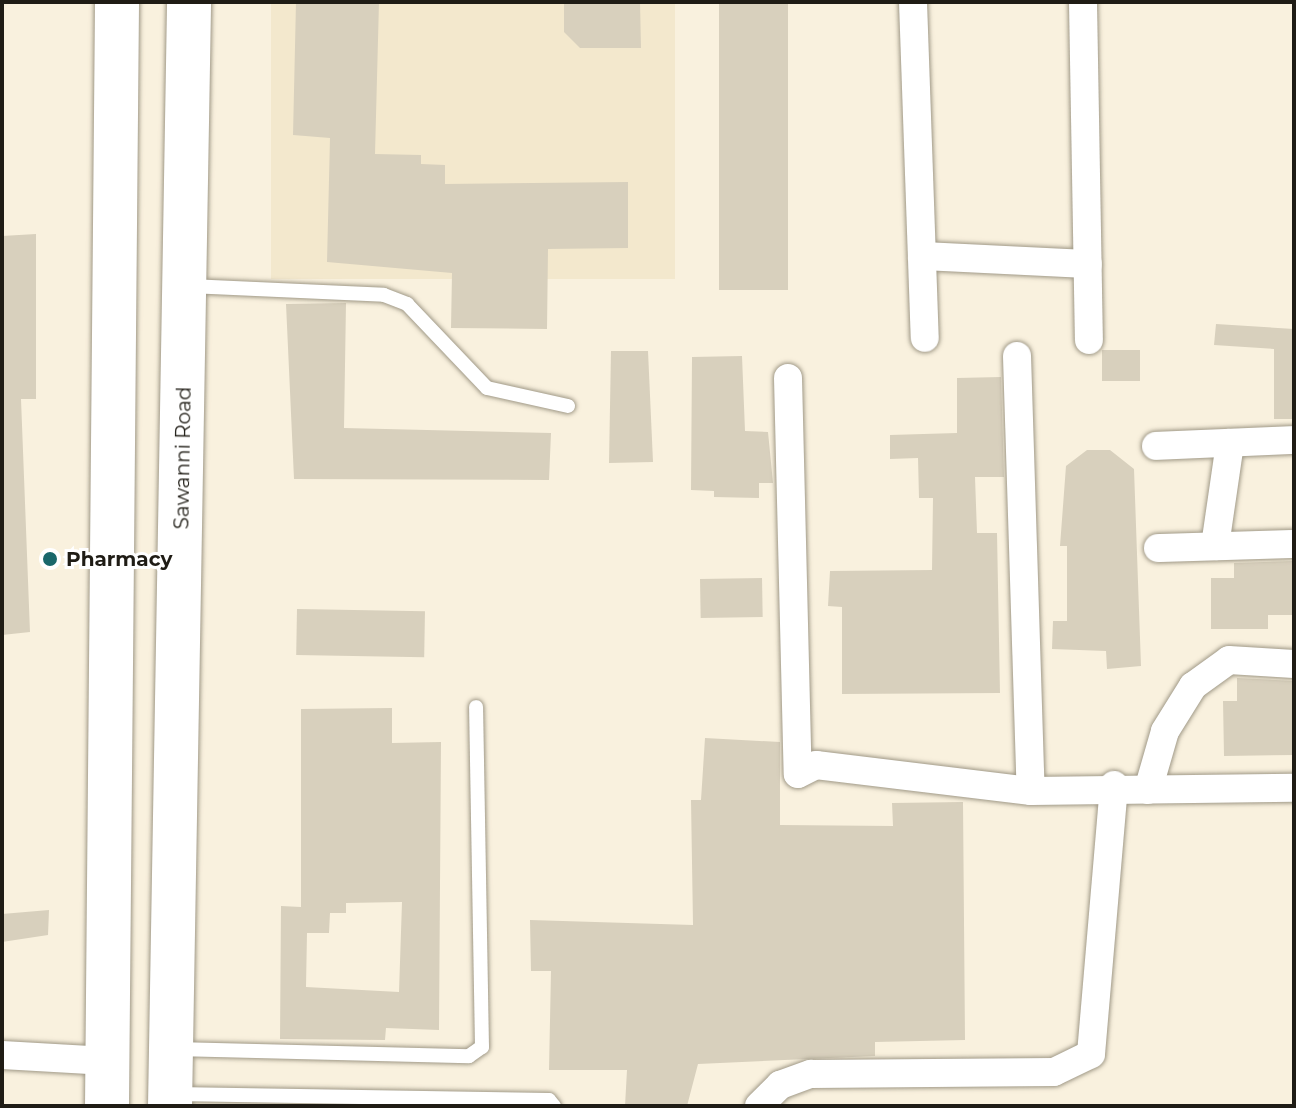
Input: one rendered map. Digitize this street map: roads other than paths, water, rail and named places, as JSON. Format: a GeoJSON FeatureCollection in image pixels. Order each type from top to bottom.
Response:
{"type":"FeatureCollection","features":[{"type":"Feature","properties":{"kind":"highway"},"geometry":{"type":"LineString","coordinates":[[107,1106],[117,2]]}},
{"type":"Feature","properties":{"kind":"highway","name":"Sawanni Road"},"geometry":{"type":"LineString","coordinates":[[170,1100],[187,286],[189,2]]}},
{"type":"Feature","properties":{"kind":"street"},"geometry":{"type":"LineString","coordinates":[[913,2],[925,338]]}},
{"type":"Feature","properties":{"kind":"street"},"geometry":{"type":"LineString","coordinates":[[1083,2],[1089,340]]}},
{"type":"Feature","properties":{"kind":"street"},"geometry":{"type":"LineString","coordinates":[[922,256],[1088,264]]}},
{"type":"Feature","properties":{"kind":"street"},"geometry":{"type":"LineString","coordinates":[[1017,356],[1031,791]]}},
{"type":"Feature","properties":{"kind":"street"},"geometry":{"type":"LineString","coordinates":[[788,378],[798,774],[816,765],[1031,791],[1114,785],[1148,790],[1294,788]]}},
{"type":"Feature","properties":{"kind":"street"},"geometry":{"type":"LineString","coordinates":[[1156,446],[1294,440]]}},
{"type":"Feature","properties":{"kind":"street"},"geometry":{"type":"LineString","coordinates":[[1215,546],[1230,443]]}},
{"type":"Feature","properties":{"kind":"street"},"geometry":{"type":"LineString","coordinates":[[1158,548],[1294,544]]}},
{"type":"Feature","properties":{"kind":"street"},"geometry":{"type":"LineString","coordinates":[[1148,790],[1165,731],[1193,686],[1229,660],[1294,664]]}},
{"type":"Feature","properties":{"kind":"street"},"geometry":{"type":"LineString","coordinates":[[759,1106],[780,1085],[811,1074],[1054,1072],[1091,1054],[1114,785]]}},
{"type":"Feature","properties":{"kind":"street"},"geometry":{"type":"LineString","coordinates":[[2,1055],[107,1061]]}},
{"type":"Feature","properties":{"kind":"lane"},"geometry":{"type":"LineString","coordinates":[[187,286],[384,295],[407,304],[487,388],[568,406]]}},
{"type":"Feature","properties":{"kind":"lane"},"geometry":{"type":"LineString","coordinates":[[171,1049],[469,1056],[482,1047],[476,707]]}},
{"type":"Feature","properties":{"kind":"lane"},"geometry":{"type":"LineString","coordinates":[[170,1100],[549,1100],[554,1106]]}},
{"type":"Feature","properties":{"kind":"place","name":"Pharmacy"},"geometry":{"type":"Point","coordinates":[50,559]}}]}
